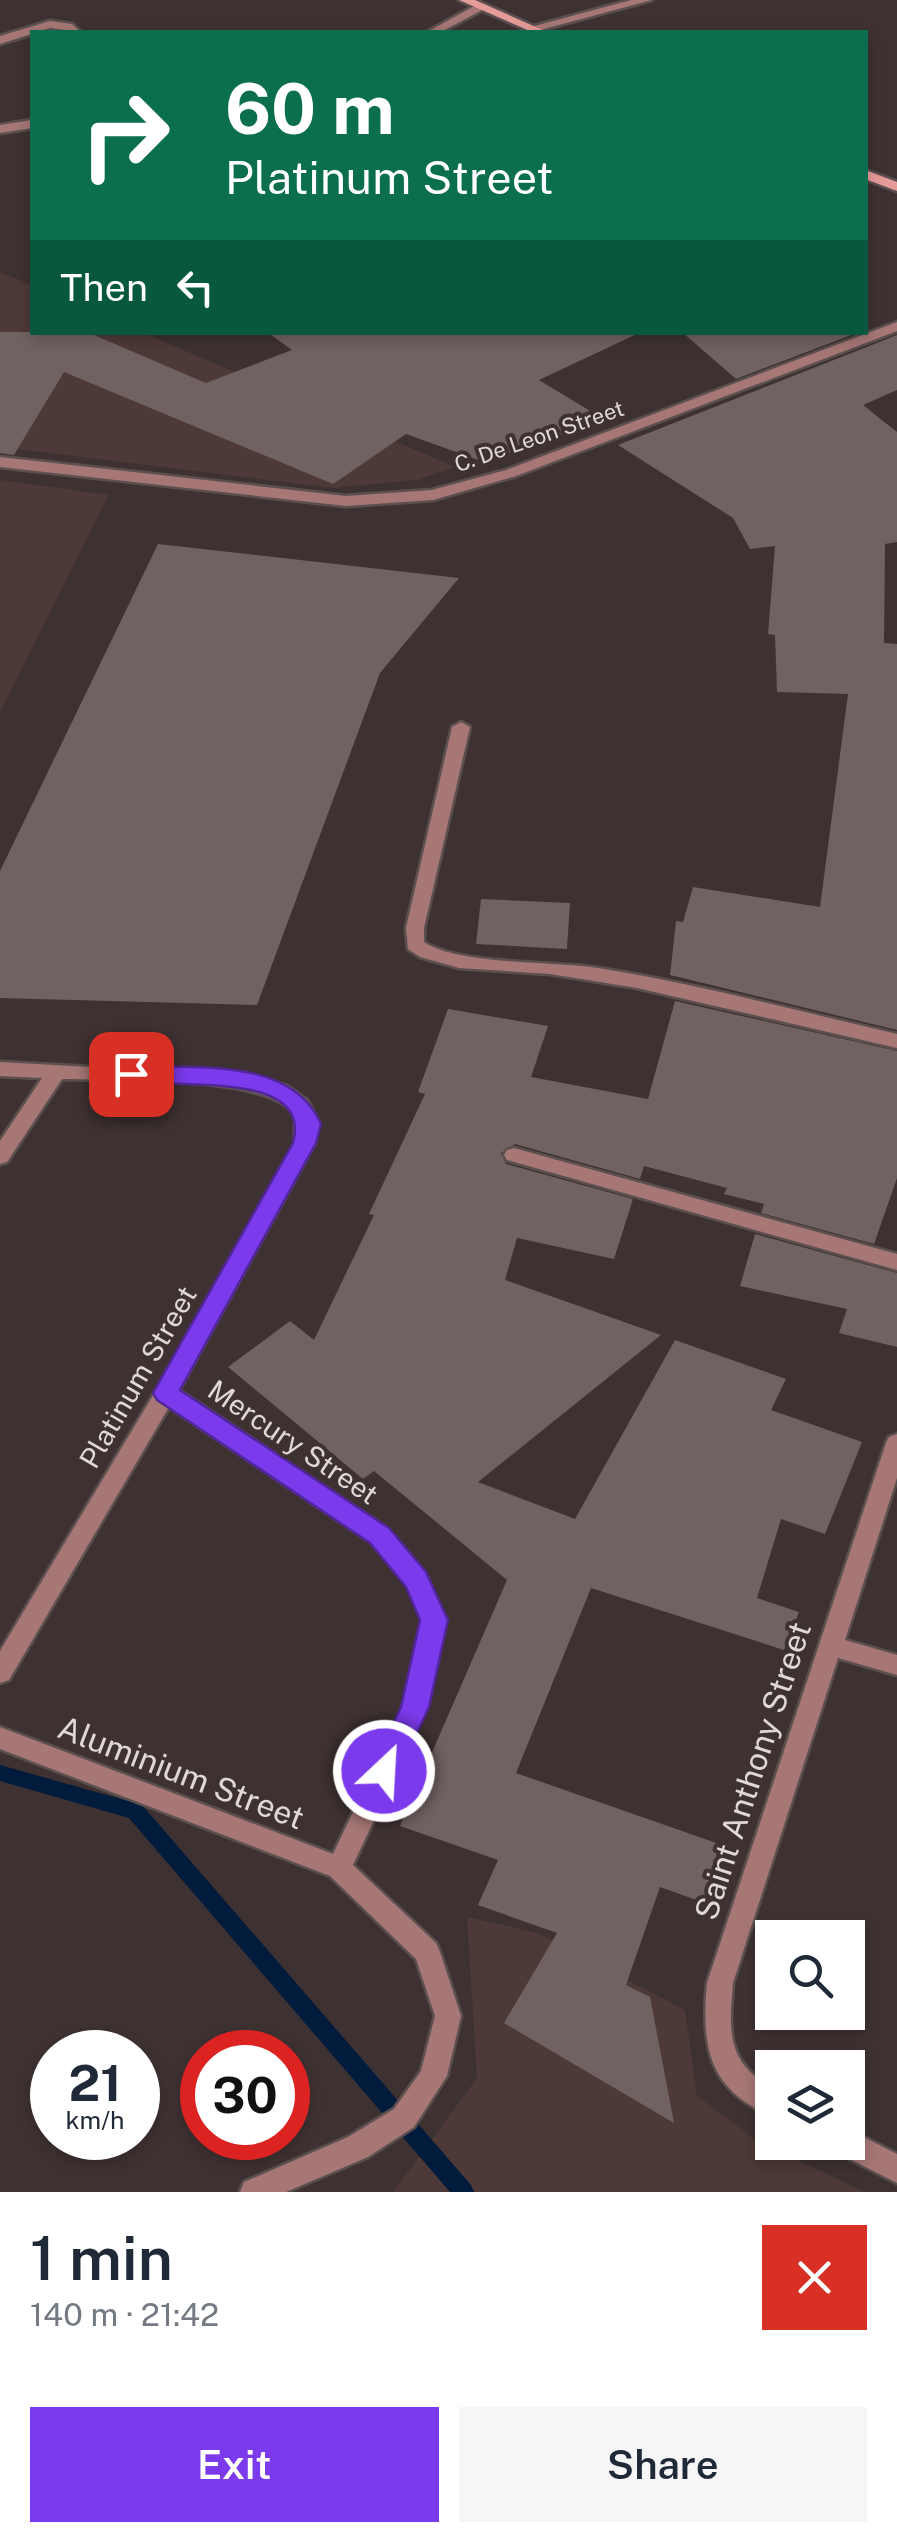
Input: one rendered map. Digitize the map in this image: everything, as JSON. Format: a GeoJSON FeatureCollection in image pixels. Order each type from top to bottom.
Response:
{"type":"FeatureCollection","features":[{"type":"Feature","properties":{"kind":"main road"},"geometry":{"type":"LineString","coordinates":[[465,0],[537,30]]}},
{"type":"Feature","properties":{"kind":"main road"},"geometry":{"type":"LineString","coordinates":[[868,175],[897,187]]}},
{"type":"Feature","properties":{"kind":"street"},"geometry":{"type":"LineString","coordinates":[[537,30],[646,0]]}},
{"type":"Feature","properties":{"kind":"street"},"geometry":{"type":"LineString","coordinates":[[437,30],[482,7]]}},
{"type":"Feature","properties":{"kind":"street"},"geometry":{"type":"LineString","coordinates":[[34,30],[57,23],[68,24],[73,30]]}},
{"type":"Feature","properties":{"kind":"street"},"geometry":{"type":"LineString","coordinates":[[0,40],[30,31]]}},
{"type":"Feature","properties":{"kind":"street"},"geometry":{"type":"LineString","coordinates":[[0,128],[30,124]]}},
{"type":"Feature","properties":{"kind":"street","name":"C. De Leon Street"},"geometry":{"type":"LineString","coordinates":[[0,462],[346,501],[432,495],[511,474],[897,326]]}},
{"type":"Feature","properties":{"kind":"street"},"geometry":{"type":"LineString","coordinates":[[460,727],[414,938],[414,945],[422,952],[608,977],[897,1041]]}},
{"type":"Feature","properties":{"kind":"street"},"geometry":{"type":"LineString","coordinates":[[0,1070],[58,1070]]}},
{"type":"Feature","properties":{"kind":"street"},"geometry":{"type":"LineString","coordinates":[[0,1158],[58,1070]]}},
{"type":"Feature","properties":{"kind":"street","name":"Platinum Street"},"geometry":{"type":"LineString","coordinates":[[0,1673],[166,1393],[305,1143],[310,1124],[302,1106],[274,1087],[240,1080],[58,1070]]}},
{"type":"Feature","properties":{"kind":"street"},"geometry":{"type":"LineString","coordinates":[[514,1155],[897,1262]]}},
{"type":"Feature","properties":{"kind":"street","name":"Mercury Street"},"geometry":{"type":"LineString","coordinates":[[166,1393],[380,1536],[417,1580],[434,1620],[415,1707],[339,1868]]}},
{"type":"Feature","properties":{"kind":"street","name":"Saint Anthony Street"},"geometry":{"type":"LineString","coordinates":[[755,2095],[728,2069],[718,2046],[720,1983],[897,1443]]}},
{"type":"Feature","properties":{"kind":"street"},"geometry":{"type":"LineString","coordinates":[[832,1646],[897,1665]]}},
{"type":"Feature","properties":{"kind":"street","name":"Aluminium Street"},"geometry":{"type":"LineString","coordinates":[[0,1738],[339,1868]]}},
{"type":"Feature","properties":{"kind":"street"},"geometry":{"type":"LineString","coordinates":[[254,2192],[358,2147],[404,2118],[434,2076],[448,2016],[427,1952],[339,1868]]}},
{"type":"Feature","properties":{"kind":"street"},"geometry":{"type":"LineString","coordinates":[[865,2152],[897,2169]]}},
{"type":"Feature","properties":{"kind":"shaded area"},"geometry":{"type":"Polygon","coordinates":[[[0,272],[30,284],[30,335],[149,335],[455,467],[416,480],[333,488],[0,447],[0,272]]]}},
{"type":"Feature","properties":{"kind":"shaded area"},"geometry":{"type":"Polygon","coordinates":[[[0,480],[109,495],[0,712],[0,480]]]}},
{"type":"Feature","properties":{"kind":"shaded area"},"geometry":{"type":"Polygon","coordinates":[[[467,1917],[538,1933],[685,2010],[697,2096],[755,2139],[755,2160],[798,2160],[864,2192],[393,2192],[477,2078],[467,1917]]]}},
{"type":"Feature","properties":{"kind":"building"},"geometry":{"type":"Polygon","coordinates":[[[0,332],[94,335],[206,383],[292,350],[271,335],[635,335],[539,380],[605,420],[484,462],[406,434],[333,484],[64,372],[14,455],[0,453],[0,332]]]}},
{"type":"Feature","properties":{"kind":"building"},"geometry":{"type":"Polygon","coordinates":[[[685,335],[851,335],[736,379],[685,335]]]}},
{"type":"Feature","properties":{"kind":"building"},"geometry":{"type":"Polygon","coordinates":[[[897,335],[897,390],[863,405],[897,432],[897,542],[885,544],[884,643],[897,644],[897,1030],[670,975],[676,921],[683,922],[693,887],[820,907],[848,694],[777,692],[775,635],[768,634],[775,546],[750,549],[733,518],[618,445],[897,335]]]}},
{"type":"Feature","properties":{"kind":"building"},"geometry":{"type":"Polygon","coordinates":[[[158,544],[459,578],[380,673],[257,1005],[0,998],[0,871],[158,544]]]}},
{"type":"Feature","properties":{"kind":"building"},"geometry":{"type":"Polygon","coordinates":[[[481,899],[570,903],[567,949],[476,944],[481,899]]]}},
{"type":"Feature","properties":{"kind":"building"},"geometry":{"type":"Polygon","coordinates":[[[675,1001],[897,1051],[897,1178],[874,1244],[761,1213],[764,1204],[724,1194],[727,1188],[644,1166],[640,1179],[515,1144],[501,1153],[506,1164],[633,1199],[614,1259],[517,1238],[505,1280],[661,1335],[478,1482],[575,1519],[675,1340],[786,1379],[771,1410],[862,1442],[825,1534],[781,1519],[757,1598],[799,1612],[784,1650],[591,1588],[516,1773],[722,1845],[702,1902],[660,1887],[626,1985],[650,1997],[674,2123],[504,2023],[557,1933],[478,1905],[498,1860],[400,1826],[507,1580],[374,1471],[363,1479],[228,1367],[290,1321],[314,1340],[374,1215],[369,1214],[425,1094],[418,1092],[448,1009],[548,1026],[531,1077],[648,1099],[675,1001]]]}},
{"type":"Feature","properties":{"kind":"building"},"geometry":{"type":"Polygon","coordinates":[[[755,1234],[897,1273],[897,1347],[839,1333],[847,1309],[740,1286],[755,1234]]]}},
{"type":"Feature","properties":{"kind":"waterway"},"geometry":{"type":"LineString","coordinates":[[0,1773],[135,1811],[464,2192]]}},
{"type":"Feature","properties":{"kind":"route"},"geometry":{"type":"LineString","coordinates":[[131,1074],[240,1080],[274,1087],[302,1106],[310,1124],[305,1143],[166,1393],[380,1536],[417,1580],[434,1620],[415,1707],[384,1771]]}}]}
